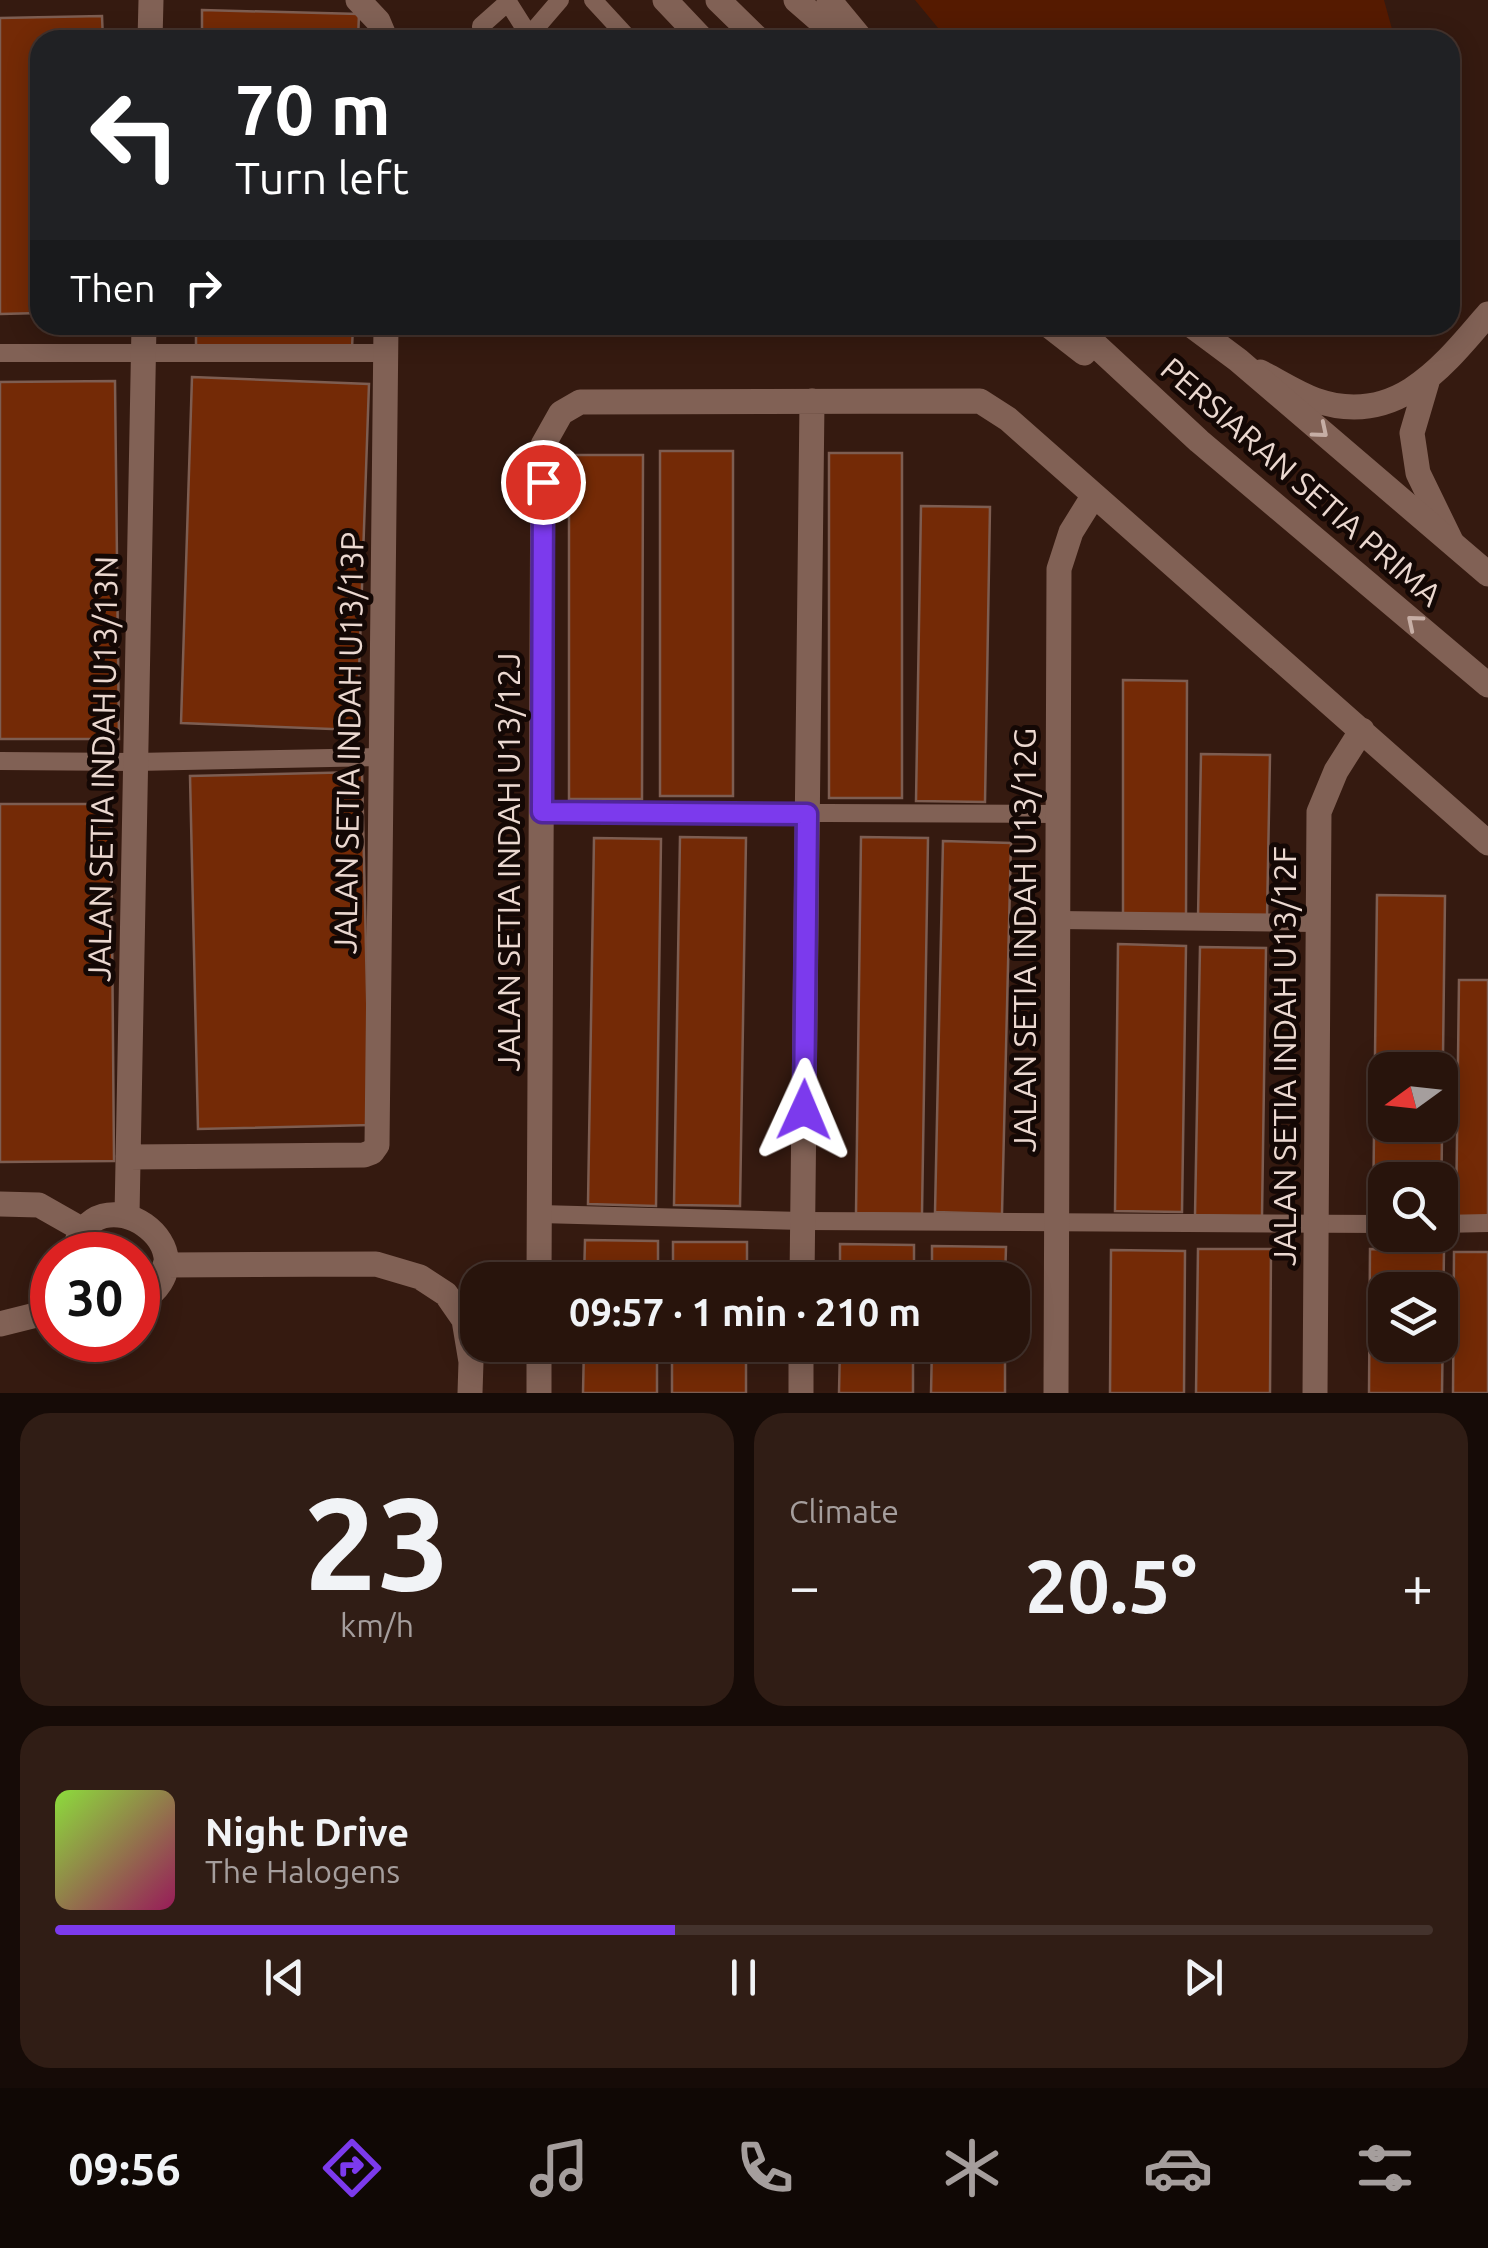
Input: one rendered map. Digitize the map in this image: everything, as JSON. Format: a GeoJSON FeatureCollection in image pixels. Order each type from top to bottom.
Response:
{"type":"FeatureCollection","features":[{"type":"Feature","properties":{"kind":"street"},"geometry":{"type":"LineString","coordinates":[[150,30],[151,0]]}},
{"type":"Feature","properties":{"kind":"street"},"geometry":{"type":"LineString","coordinates":[[358,0],[382,30]]}},
{"type":"Feature","properties":{"kind":"street"},"geometry":{"type":"LineString","coordinates":[[665,0],[694,30]]}},
{"type":"Feature","properties":{"kind":"street"},"geometry":{"type":"LineString","coordinates":[[718,0],[749,30]]}},
{"type":"Feature","properties":{"kind":"street"},"geometry":{"type":"LineString","coordinates":[[796,0],[830,30]]}},
{"type":"Feature","properties":{"kind":"street"},"geometry":{"type":"LineString","coordinates":[[830,0],[854,30]]}},
{"type":"Feature","properties":{"kind":"street"},"geometry":{"type":"LineString","coordinates":[[1238,360],[1315,400],[1354,408],[1390,401],[1428,382],[1488,314]]}},
{"type":"Feature","properties":{"kind":"street","name":"JALAN SETIA INDAH U13/13N"},"geometry":{"type":"LineString","coordinates":[[127,1215],[144,335]]}},
{"type":"Feature","properties":{"kind":"street","name":"JALAN SETIA INDAH U13/13P"},"geometry":{"type":"LineString","coordinates":[[128,1157],[364,1155],[377,1145],[386,335]]}},
{"type":"Feature","properties":{"kind":"street"},"geometry":{"type":"LineString","coordinates":[[1061,335],[1199,441]]}},
{"type":"Feature","properties":{"kind":"street","name":"PERSIARAN SETIA PRIMA"},"geometry":{"type":"LineString","coordinates":[[1085,335],[1199,441],[1488,686]]}},
{"type":"Feature","properties":{"kind":"street","name":"PERSIARAN SETIA PRIMA"},"geometry":{"type":"LineString","coordinates":[[1204,335],[1488,574]]}},
{"type":"Feature","properties":{"kind":"street"},"geometry":{"type":"LineString","coordinates":[[1428,382],[1412,433],[1418,472],[1451,541]]}},
{"type":"Feature","properties":{"kind":"street"},"geometry":{"type":"LineString","coordinates":[[802,1262],[812,401],[980,401],[1008,419],[1488,844]]}},
{"type":"Feature","properties":{"kind":"street","name":"JALAN SETIA INDAH U13/12J"},"geometry":{"type":"LineString","coordinates":[[539,1262],[543,445],[560,414],[580,402],[812,401]]}},
{"type":"Feature","properties":{"kind":"street","name":"JALAN SETIA INDAH U13/12G"},"geometry":{"type":"LineString","coordinates":[[1056,1393],[1060,569],[1070,532],[1094,496]]}},
{"type":"Feature","properties":{"kind":"street","name":"JALAN SETIA INDAH U13/12F"},"geometry":{"type":"LineString","coordinates":[[1315,1393],[1319,812],[1336,770],[1362,730]]}},
{"type":"Feature","properties":{"kind":"street"},"geometry":{"type":"LineString","coordinates":[[0,1204],[39,1205],[83,1230],[111,1214],[127,1215],[151,1227],[164,1251],[160,1282]]}},
{"type":"Feature","properties":{"kind":"street"},"geometry":{"type":"LineString","coordinates":[[165,1265],[376,1264],[420,1277],[446,1294],[464,1320],[471,1362],[470,1393]]}},
{"type":"Feature","properties":{"kind":"street"},"geometry":{"type":"LineString","coordinates":[[0,1324],[30,1316]]}},
{"type":"Feature","properties":{"kind":"street"},"geometry":{"type":"LineString","coordinates":[[539,1362],[539,1393]]}},
{"type":"Feature","properties":{"kind":"street"},"geometry":{"type":"LineString","coordinates":[[801,1393],[802,1362]]}},
{"type":"Feature","properties":{"kind":"lane"},"geometry":{"type":"LineString","coordinates":[[537,30],[560,0]]}},
{"type":"Feature","properties":{"kind":"lane"},"geometry":{"type":"LineString","coordinates":[[593,0],[621,30]]}},
{"type":"Feature","properties":{"kind":"lane"},"geometry":{"type":"LineString","coordinates":[[481,30],[508,2],[526,30]]}},
{"type":"Feature","properties":{"kind":"lane"},"geometry":{"type":"LineString","coordinates":[[0,353],[385,353]]}},
{"type":"Feature","properties":{"kind":"lane"},"geometry":{"type":"LineString","coordinates":[[0,761],[381,757]]}},
{"type":"Feature","properties":{"kind":"lane"},"geometry":{"type":"LineString","coordinates":[[542,812],[1058,814]]}},
{"type":"Feature","properties":{"kind":"lane"},"geometry":{"type":"LineString","coordinates":[[1058,920],[1318,923]]}},
{"type":"Feature","properties":{"kind":"lane"},"geometry":{"type":"LineString","coordinates":[[540,1214],[1368,1224]]}},
{"type":"Feature","properties":{"kind":"lane"},"geometry":{"type":"LineString","coordinates":[[1458,1224],[1488,1223]]}},
{"type":"Feature","properties":{"kind":"shaded area"},"geometry":{"type":"Polygon","coordinates":[[[915,0],[1384,0],[1392,30],[940,30],[915,0]]]}},
{"type":"Feature","properties":{"kind":"building"},"geometry":{"type":"Polygon","coordinates":[[[202,10],[359,14],[358,30],[202,30],[202,10]]]}},
{"type":"Feature","properties":{"kind":"building"},"geometry":{"type":"Polygon","coordinates":[[[102,16],[103,30],[30,30],[30,313],[0,314],[0,18],[102,16]]]}},
{"type":"Feature","properties":{"kind":"building"},"geometry":{"type":"Polygon","coordinates":[[[196,335],[353,335],[352,349],[196,345],[196,335]]]}},
{"type":"Feature","properties":{"kind":"building"},"geometry":{"type":"Polygon","coordinates":[[[192,377],[369,384],[357,730],[181,723],[192,377]]]}},
{"type":"Feature","properties":{"kind":"building"},"geometry":{"type":"Polygon","coordinates":[[[115,381],[119,739],[0,739],[0,382],[115,381]]]}},
{"type":"Feature","properties":{"kind":"building"},"geometry":{"type":"Polygon","coordinates":[[[660,451],[733,451],[733,796],[660,796],[660,451]]]}},
{"type":"Feature","properties":{"kind":"building"},"geometry":{"type":"Polygon","coordinates":[[[829,453],[902,453],[902,798],[829,798],[829,453]]]}},
{"type":"Feature","properties":{"kind":"building"},"geometry":{"type":"Polygon","coordinates":[[[569,455],[643,455],[642,799],[569,799],[569,455]]]}},
{"type":"Feature","properties":{"kind":"building"},"geometry":{"type":"Polygon","coordinates":[[[921,506],[990,507],[985,802],[916,801],[921,506]]]}},
{"type":"Feature","properties":{"kind":"building"},"geometry":{"type":"Polygon","coordinates":[[[1123,680],[1187,681],[1186,915],[1123,914],[1123,680]]]}},
{"type":"Feature","properties":{"kind":"building"},"geometry":{"type":"Polygon","coordinates":[[[1201,754],[1270,755],[1267,919],[1198,918],[1201,754]]]}},
{"type":"Feature","properties":{"kind":"building"},"geometry":{"type":"Polygon","coordinates":[[[362,772],[370,1125],[198,1129],[190,776],[362,772]]]}},
{"type":"Feature","properties":{"kind":"building"},"geometry":{"type":"Polygon","coordinates":[[[0,804],[111,804],[114,1161],[0,1162],[0,804]]]}},
{"type":"Feature","properties":{"kind":"building"},"geometry":{"type":"Polygon","coordinates":[[[680,837],[746,838],[740,1206],[674,1205],[680,837]]]}},
{"type":"Feature","properties":{"kind":"building"},"geometry":{"type":"Polygon","coordinates":[[[861,837],[928,838],[922,1214],[856,1213],[861,837]]]}},
{"type":"Feature","properties":{"kind":"building"},"geometry":{"type":"Polygon","coordinates":[[[594,838],[661,839],[656,1206],[588,1204],[594,838]]]}},
{"type":"Feature","properties":{"kind":"building"},"geometry":{"type":"Polygon","coordinates":[[[943,841],[1011,843],[1002,1214],[935,1212],[943,841]]]}},
{"type":"Feature","properties":{"kind":"building"},"geometry":{"type":"Polygon","coordinates":[[[1377,895],[1445,896],[1443,1052],[1375,1052],[1377,895]]]}},
{"type":"Feature","properties":{"kind":"building"},"geometry":{"type":"Polygon","coordinates":[[[1118,944],[1186,946],[1182,1212],[1115,1211],[1118,944]]]}},
{"type":"Feature","properties":{"kind":"building"},"geometry":{"type":"Polygon","coordinates":[[[1200,947],[1266,948],[1262,1217],[1195,1215],[1200,947]]]}},
{"type":"Feature","properties":{"kind":"building"},"geometry":{"type":"Polygon","coordinates":[[[1459,980],[1488,980],[1488,1219],[1458,1218],[1459,980]]]}},
{"type":"Feature","properties":{"kind":"building"},"geometry":{"type":"Polygon","coordinates":[[[1374,1142],[1442,1142],[1442,1162],[1374,1162],[1374,1142]]]}},
{"type":"Feature","properties":{"kind":"building"},"geometry":{"type":"Polygon","coordinates":[[[585,1240],[658,1241],[658,1262],[584,1262],[585,1240]]]}},
{"type":"Feature","properties":{"kind":"building"},"geometry":{"type":"Polygon","coordinates":[[[673,1242],[747,1242],[747,1262],[673,1262],[673,1242]]]}},
{"type":"Feature","properties":{"kind":"building"},"geometry":{"type":"Polygon","coordinates":[[[840,1244],[914,1245],[914,1262],[840,1262],[840,1244]]]}},
{"type":"Feature","properties":{"kind":"building"},"geometry":{"type":"Polygon","coordinates":[[[932,1246],[1006,1247],[1006,1262],[932,1262],[932,1246]]]}},
{"type":"Feature","properties":{"kind":"building"},"geometry":{"type":"Polygon","coordinates":[[[1198,1249],[1271,1249],[1270,1393],[1196,1393],[1198,1249]]]}},
{"type":"Feature","properties":{"kind":"building"},"geometry":{"type":"Polygon","coordinates":[[[1111,1250],[1185,1251],[1184,1393],[1110,1393],[1111,1250]]]}},
{"type":"Feature","properties":{"kind":"building"},"geometry":{"type":"Polygon","coordinates":[[[1370,1252],[1444,1252],[1444,1272],[1370,1272],[1370,1252]]]}},
{"type":"Feature","properties":{"kind":"building"},"geometry":{"type":"Polygon","coordinates":[[[1454,1252],[1488,1252],[1488,1393],[1453,1393],[1453,1362],[1458,1362],[1458,1272],[1454,1272],[1454,1252]]]}},
{"type":"Feature","properties":{"kind":"building"},"geometry":{"type":"Polygon","coordinates":[[[584,1362],[657,1362],[657,1393],[583,1393],[584,1362]]]}},
{"type":"Feature","properties":{"kind":"building"},"geometry":{"type":"Polygon","coordinates":[[[672,1362],[746,1362],[746,1393],[672,1393],[672,1362]]]}},
{"type":"Feature","properties":{"kind":"building"},"geometry":{"type":"Polygon","coordinates":[[[840,1362],[913,1362],[913,1393],[839,1393],[840,1362]]]}},
{"type":"Feature","properties":{"kind":"building"},"geometry":{"type":"Polygon","coordinates":[[[932,1362],[1005,1362],[1005,1393],[931,1393],[932,1362]]]}},
{"type":"Feature","properties":{"kind":"building"},"geometry":{"type":"Polygon","coordinates":[[[1369,1362],[1442,1362],[1442,1393],[1369,1393],[1369,1362]]]}},
{"type":"Feature","properties":{"kind":"route"},"geometry":{"type":"LineString","coordinates":[[543,482],[542,812],[807,814],[804,1110]]}}]}
